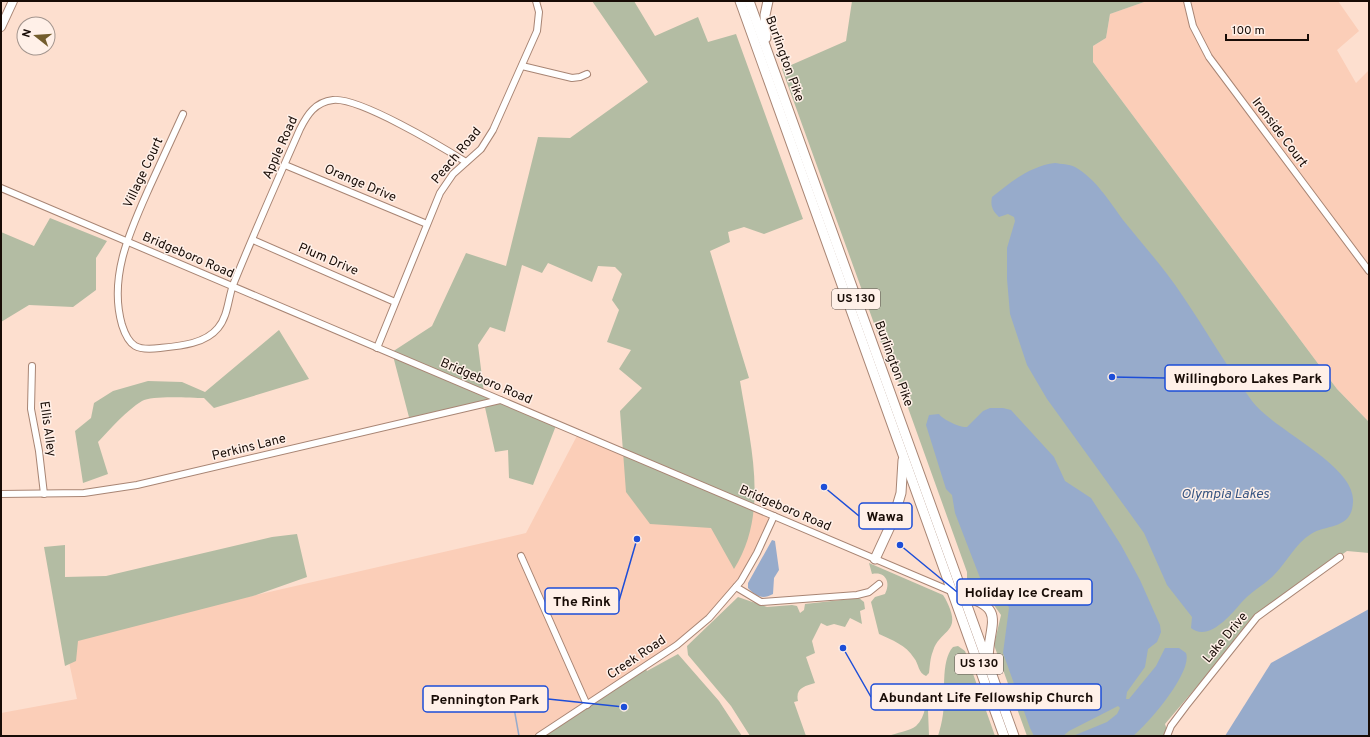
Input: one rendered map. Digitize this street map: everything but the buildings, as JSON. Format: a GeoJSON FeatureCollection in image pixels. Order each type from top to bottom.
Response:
{"type":"FeatureCollection","features":[{"type":"Feature","properties":{"kind":"highway","name":"Burlington Pike"},"geometry":{"type":"LineString","coordinates":[[740,1],[1004,736]]}},
{"type":"Feature","properties":{"kind":"highway","name":"Burlington Pike"},"geometry":{"type":"LineString","coordinates":[[749,1],[1014,736]]}},
{"type":"Feature","properties":{"kind":"highway"},"geometry":{"type":"LineString","coordinates":[[766,49],[765,15],[768,1]]}},
{"type":"Feature","properties":{"kind":"highway"},"geometry":{"type":"LineString","coordinates":[[874,559],[893,520],[901,493],[903,455]]}},
{"type":"Feature","properties":{"kind":"highway"},"geometry":{"type":"LineString","coordinates":[[963,596],[983,603],[992,612],[993,620],[989,642],[988,666]]}},
{"type":"Feature","properties":{"kind":"main road"},"geometry":{"type":"LineString","coordinates":[[1,27],[13,1]]}},
{"type":"Feature","properties":{"kind":"street","name":"Peach Road"},"geometry":{"type":"LineString","coordinates":[[377,348],[440,193],[453,174],[481,149],[490,137],[522,66],[538,25],[539,12],[536,1]]}},
{"type":"Feature","properties":{"kind":"street","name":"Ironside Court"},"geometry":{"type":"LineString","coordinates":[[1187,1],[1193,26],[1209,57],[1369,271]]}},
{"type":"Feature","properties":{"kind":"street"},"geometry":{"type":"LineString","coordinates":[[522,66],[572,78],[587,74]]}},
{"type":"Feature","properties":{"kind":"street","name":"Apple Road"},"geometry":{"type":"LineString","coordinates":[[233,287],[300,130],[310,112],[320,104],[338,100],[350,103],[384,117],[442,147],[466,162]]}},
{"type":"Feature","properties":{"kind":"street","name":"Village Court"},"geometry":{"type":"LineString","coordinates":[[183,114],[126,242],[120,270],[120,311],[124,331],[130,342],[139,348],[155,349],[181,345],[208,337],[221,324],[233,287]]}},
{"type":"Feature","properties":{"kind":"street","name":"Orange Drive"},"geometry":{"type":"LineString","coordinates":[[285,165],[427,224]]}},
{"type":"Feature","properties":{"kind":"street","name":"Bridgeboro Road"},"geometry":{"type":"LineString","coordinates":[[1,188],[963,596]]}},
{"type":"Feature","properties":{"kind":"street","name":"Plum Drive"},"geometry":{"type":"LineString","coordinates":[[253,240],[395,302]]}},
{"type":"Feature","properties":{"kind":"street","name":"Ellis Alley"},"geometry":{"type":"LineString","coordinates":[[32,366],[31,409],[39,450],[44,494]]}},
{"type":"Feature","properties":{"kind":"street","name":"Perkins Lane"},"geometry":{"type":"LineString","coordinates":[[1,494],[95,492],[137,485],[500,400]]}},
{"type":"Feature","properties":{"kind":"street","name":"Creek Road"},"geometry":{"type":"LineString","coordinates":[[539,736],[694,632],[718,609],[736,587],[757,553],[774,516]]}},
{"type":"Feature","properties":{"kind":"street"},"geometry":{"type":"LineString","coordinates":[[521,556],[587,705]]}},
{"type":"Feature","properties":{"kind":"street","name":"Lake Drive"},"geometry":{"type":"LineString","coordinates":[[1167,736],[1171,726],[1182,710],[1257,617],[1340,557]]}},
{"type":"Feature","properties":{"kind":"street"},"geometry":{"type":"LineString","coordinates":[[736,587],[761,602],[775,602],[857,595],[869,592],[879,584]]}},
{"type":"Feature","properties":{"kind":"shaded area"},"geometry":{"type":"Polygon","coordinates":[[[1147,1],[1182,1],[1192,4],[1192,1],[1338,1],[1359,31],[1337,50],[1356,83],[1369,70],[1369,422],[1337,389],[1093,62],[1093,46],[1106,38],[1110,14],[1147,1]]]}},
{"type":"Feature","properties":{"kind":"shaded area"},"geometry":{"type":"Polygon","coordinates":[[[579,432],[774,516],[752,562],[727,600],[694,632],[538,736],[1,736],[1,713],[77,699],[64,639],[526,533],[579,432]]]}},
{"type":"Feature","properties":{"kind":"green space"},"geometry":{"type":"Polygon","coordinates":[[[592,1],[634,1],[655,36],[698,17],[708,42],[736,34],[803,219],[764,234],[744,227],[728,232],[730,242],[710,251],[749,378],[740,381],[752,453],[754,501],[752,524],[745,547],[734,569],[711,528],[650,524],[626,492],[620,411],[642,388],[619,369],[631,350],[607,342],[619,310],[612,300],[622,274],[615,267],[598,266],[592,282],[548,263],[542,273],[522,265],[505,332],[490,327],[478,345],[484,393],[557,423],[533,485],[509,478],[508,450],[495,452],[484,403],[410,421],[392,352],[432,326],[466,253],[506,266],[538,137],[570,138],[648,82],[592,1]]]}},
{"type":"Feature","properties":{"kind":"green space"},"geometry":{"type":"Polygon","coordinates":[[[852,1],[1147,1],[1110,14],[1106,38],[1093,46],[1093,62],[1337,389],[1369,422],[1369,553],[1347,551],[1260,612],[1165,724],[1167,730],[1164,736],[1027,736],[994,645],[1001,615],[991,601],[967,588],[967,572],[893,366],[889,365],[782,69],[846,41],[852,1]]]}},
{"type":"Feature","properties":{"kind":"green space"},"geometry":{"type":"Polygon","coordinates":[[[50,218],[107,241],[96,258],[96,290],[73,307],[29,305],[1,322],[1,232],[34,246],[50,218]]]}},
{"type":"Feature","properties":{"kind":"green space"},"geometry":{"type":"Polygon","coordinates":[[[279,330],[309,379],[214,408],[204,398],[163,397],[142,401],[125,414],[98,442],[108,474],[83,483],[75,431],[91,418],[94,403],[113,391],[148,381],[182,382],[205,392],[279,330]]]}},
{"type":"Feature","properties":{"kind":"green space"},"geometry":{"type":"Polygon","coordinates":[[[297,534],[307,577],[253,596],[78,641],[76,661],[65,666],[44,547],[65,545],[65,577],[106,576],[272,537],[297,534]]]}},
{"type":"Feature","properties":{"kind":"green space"},"geometry":{"type":"Polygon","coordinates":[[[869,563],[943,595],[946,600],[950,609],[952,623],[947,632],[936,644],[931,656],[929,673],[926,676],[921,673],[916,660],[911,653],[898,643],[879,634],[871,602],[875,597],[885,594],[887,590],[887,582],[881,574],[872,574],[869,563]]]}},
{"type":"Feature","properties":{"kind":"green space"},"geometry":{"type":"Polygon","coordinates":[[[738,597],[767,607],[797,606],[800,613],[804,610],[805,604],[859,598],[864,602],[865,609],[860,611],[862,624],[850,618],[845,627],[834,624],[827,626],[821,623],[812,641],[815,653],[806,657],[815,683],[799,690],[797,697],[798,701],[794,702],[806,736],[750,736],[731,706],[688,655],[687,646],[738,597]]]}},
{"type":"Feature","properties":{"kind":"green space"},"geometry":{"type":"Polygon","coordinates":[[[958,646],[965,651],[995,736],[938,736],[942,723],[944,707],[944,679],[946,661],[953,647],[958,646]]]}},
{"type":"Feature","properties":{"kind":"green space"},"geometry":{"type":"Polygon","coordinates":[[[678,654],[719,701],[742,736],[539,736],[644,666],[647,671],[678,654]]]}},
{"type":"Feature","properties":{"kind":"green space"},"geometry":{"type":"Polygon","coordinates":[[[927,685],[929,736],[888,736],[916,726],[924,713],[926,696],[924,686],[927,685]]]}},
{"type":"Feature","properties":{"kind":"water","name":"Olympia Lakes"},"geometry":{"type":"Polygon","coordinates":[[[1055,163],[1075,167],[1096,184],[1175,285],[1252,401],[1262,412],[1277,424],[1328,461],[1341,475],[1350,488],[1353,502],[1352,511],[1348,517],[1337,525],[1317,531],[1305,538],[1274,575],[1249,595],[1225,620],[1211,630],[1204,632],[1191,628],[1192,617],[1167,585],[1144,533],[1047,399],[1027,365],[1010,314],[1007,279],[1007,248],[1015,221],[1014,217],[1008,214],[999,217],[992,208],[991,200],[992,197],[1006,186],[1029,171],[1037,167],[1055,163]]]}},
{"type":"Feature","properties":{"kind":"water"},"geometry":{"type":"Polygon","coordinates":[[[990,408],[1003,408],[1011,410],[1054,457],[1065,481],[1091,498],[1121,545],[1140,580],[1160,625],[1161,632],[1157,642],[1148,649],[1145,667],[1127,692],[1126,699],[1129,699],[1156,666],[1165,648],[1179,648],[1186,653],[1186,662],[1183,672],[1168,697],[1149,721],[1133,736],[1073,736],[1107,722],[1117,714],[1120,708],[1118,706],[1069,731],[1063,736],[1034,736],[1030,728],[1003,653],[1009,608],[1006,601],[982,583],[955,513],[952,495],[946,489],[926,425],[929,415],[939,414],[952,423],[967,427],[983,411],[990,408]]]}},
{"type":"Feature","properties":{"kind":"water"},"geometry":{"type":"Polygon","coordinates":[[[772,540],[775,541],[779,570],[774,578],[773,594],[762,597],[748,588],[748,583],[772,540]]]}},
{"type":"Feature","properties":{"kind":"water"},"geometry":{"type":"Polygon","coordinates":[[[1369,609],[1369,736],[1225,736],[1271,663],[1369,609]]]}},
{"type":"Feature","properties":{"kind":"waterway"},"geometry":{"type":"LineString","coordinates":[[514,708],[519,736]]}},
{"type":"Feature","properties":{"kind":"place","name":"Willingboro Lakes Park"},"geometry":{"type":"Point","coordinates":[1112,377]}},
{"type":"Feature","properties":{"kind":"place","name":"Wawa"},"geometry":{"type":"Point","coordinates":[824,487]}},
{"type":"Feature","properties":{"kind":"place","name":"The Rink"},"geometry":{"type":"Point","coordinates":[637,539]}},
{"type":"Feature","properties":{"kind":"place","name":"Holiday Ice Cream"},"geometry":{"type":"Point","coordinates":[900,545]}},
{"type":"Feature","properties":{"kind":"place","name":"Abundant Life Fellowship Church"},"geometry":{"type":"Point","coordinates":[843,648]}},
{"type":"Feature","properties":{"kind":"place","name":"Pennington Park"},"geometry":{"type":"Point","coordinates":[624,707]}}]}
